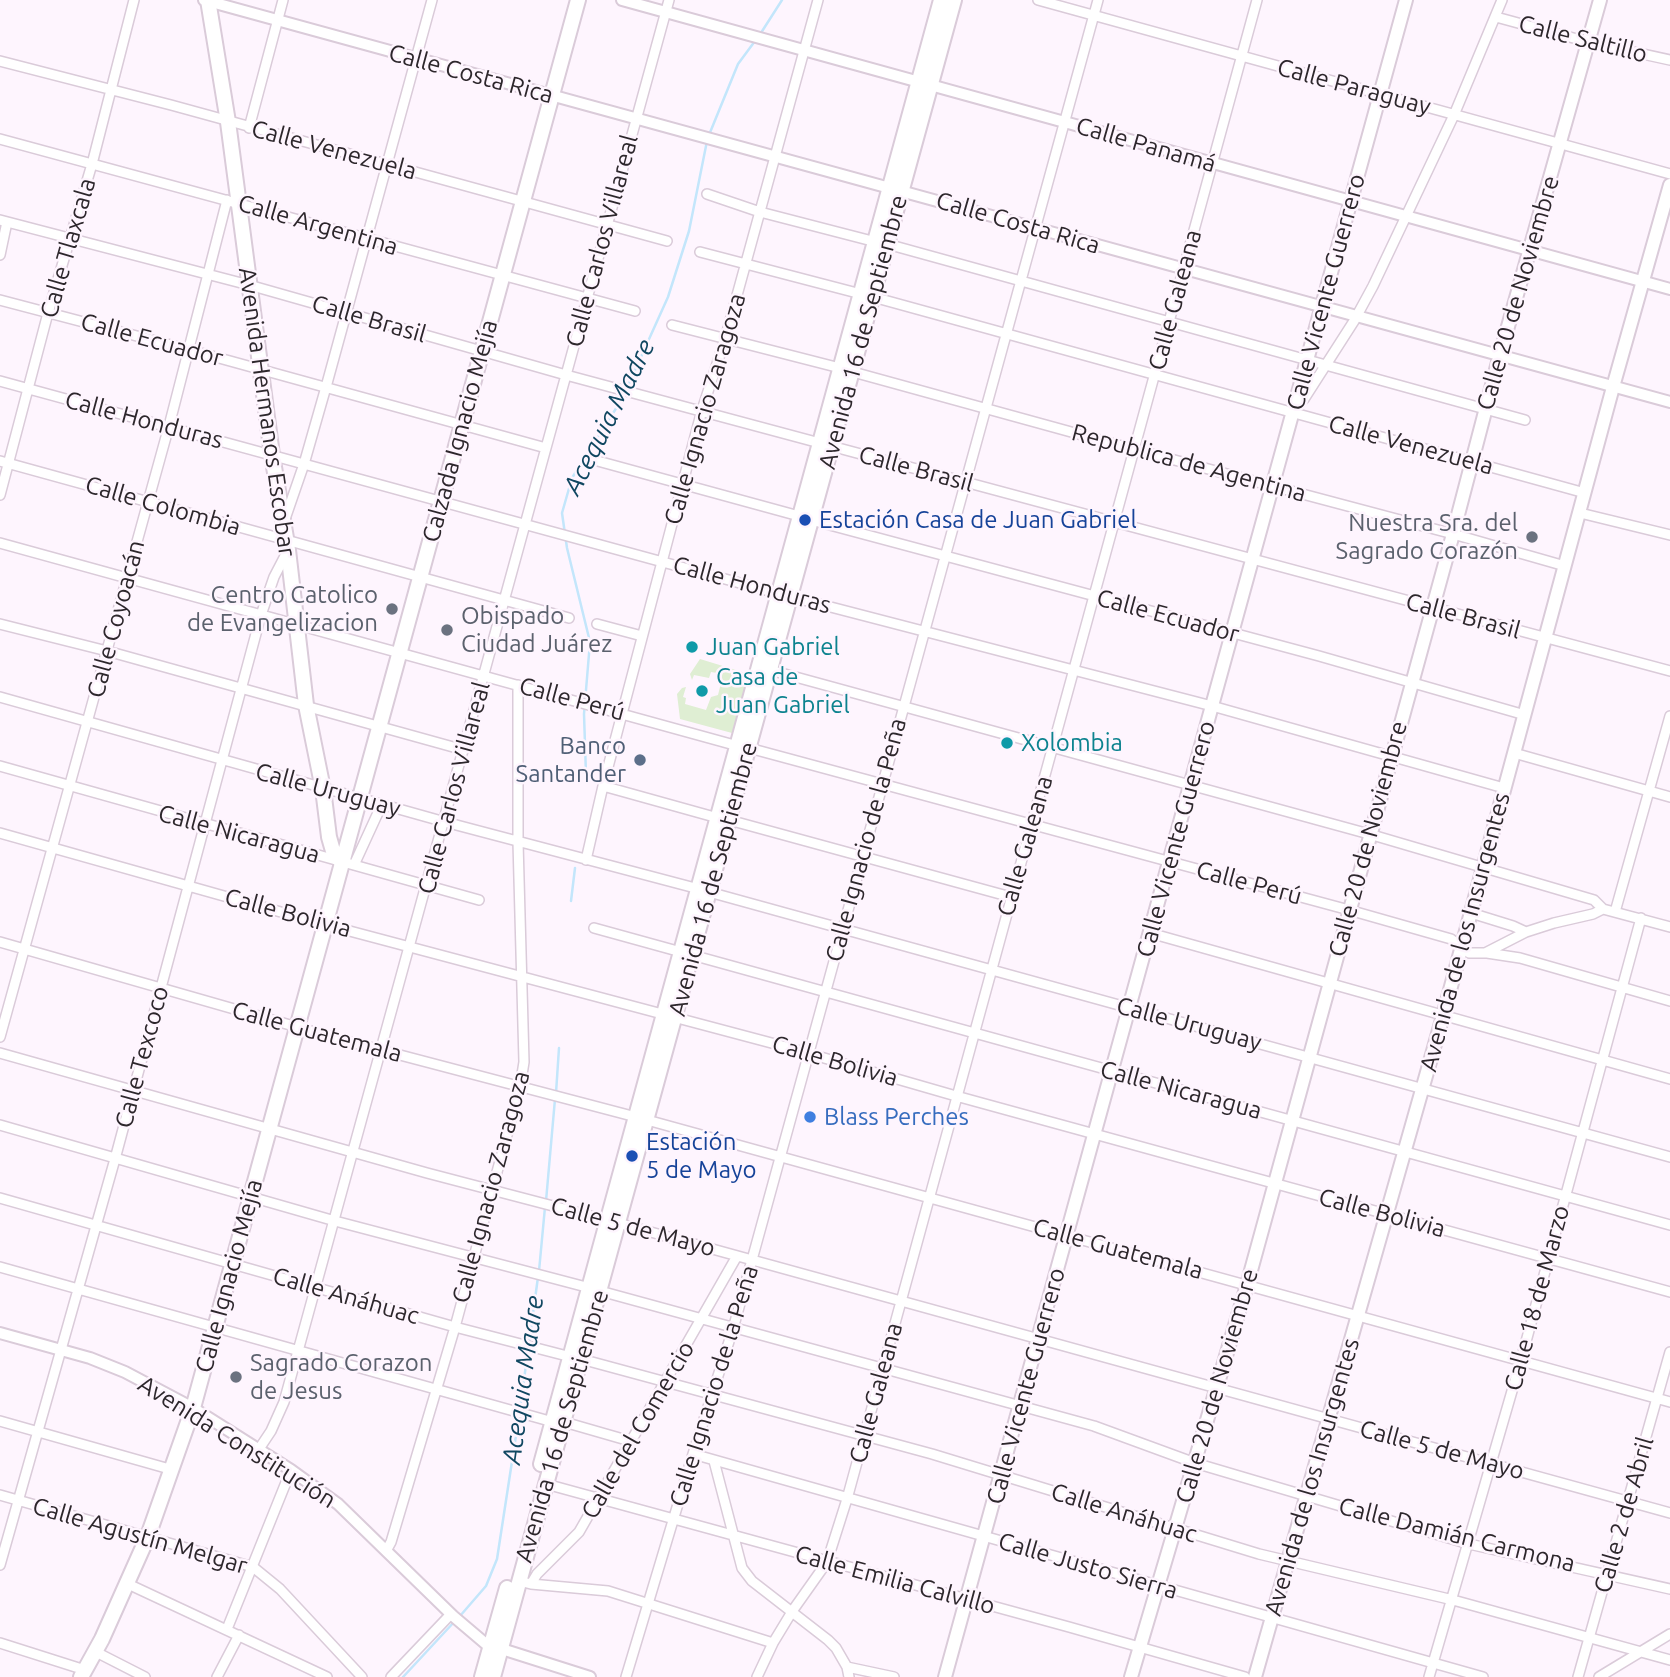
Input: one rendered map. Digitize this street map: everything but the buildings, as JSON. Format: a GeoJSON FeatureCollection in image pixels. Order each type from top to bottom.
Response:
{"type":"FeatureCollection","features":[{"type":"Feature","properties":{"kind":"main road","name":"Avenida Hermanos Escobar"},"geometry":{"type":"LineString","coordinates":[[207,0],[228,122],[232,201],[249,285],[284,523],[306,705],[323,788],[329,837],[333,851],[347,863]]}},
{"type":"Feature","properties":{"kind":"main road","name":"Calzada Ignacio Mejía"},"geometry":{"type":"LineString","coordinates":[[347,863],[399,653],[578,0]]}},
{"type":"Feature","properties":{"kind":"main road","name":"Avenida 16 de Septiembre"},"geometry":{"type":"LineString","coordinates":[[925,84],[941,0]]}},
{"type":"Feature","properties":{"kind":"main road","name":"Avenida 16 de Septiembre"},"geometry":{"type":"LineString","coordinates":[[493,1677],[496,1648],[805,518],[925,84],[954,0]]}},
{"type":"Feature","properties":{"kind":"main road","name":"Calle Vicente Guerrero"},"geometry":{"type":"LineString","coordinates":[[944,1677],[1002,1476],[1406,0]]}},
{"type":"Feature","properties":{"kind":"main road","name":"Calle 20 de Noviembre"},"geometry":{"type":"LineString","coordinates":[[1131,1677],[1247,1285],[1369,834],[1454,534],[1499,356],[1600,0]]}},
{"type":"Feature","properties":{"kind":"main road","name":"Avenida de los Insurgentes"},"geometry":{"type":"LineString","coordinates":[[1255,1677],[1443,1016],[1670,185]]}},
{"type":"Feature","properties":{"kind":"main road","name":"Avenida 16 de Septiembre"},"geometry":{"type":"LineString","coordinates":[[743,747],[770,670],[785,595]]}},
{"type":"Feature","properties":{"kind":"main road","name":"Calle Ignacio Mejía"},"geometry":{"type":"LineString","coordinates":[[83,1673],[96,1652],[128,1584],[173,1470],[193,1408],[327,925],[347,863]]}},
{"type":"Feature","properties":{"kind":"main road","name":"Avenida 16 de Septiembre"},"geometry":{"type":"LineString","coordinates":[[482,1677],[525,1582],[558,1422]]}},
{"type":"Feature","properties":{"kind":"street","name":"Calle Tlaxcala"},"geometry":{"type":"LineString","coordinates":[[0,495],[4,462],[71,239],[134,0]]}},
{"type":"Feature","properties":{"kind":"street","name":"Calle Costa Rica"},"geometry":{"type":"LineString","coordinates":[[207,0],[1670,402]]}},
{"type":"Feature","properties":{"kind":"street"},"geometry":{"type":"LineString","coordinates":[[249,128],[284,0]]}},
{"type":"Feature","properties":{"kind":"street"},"geometry":{"type":"LineString","coordinates":[[284,523],[326,387],[432,0]]}},
{"type":"Feature","properties":{"kind":"street","name":"Calle Panamá"},"geometry":{"type":"LineString","coordinates":[[622,0],[1670,289]]}},
{"type":"Feature","properties":{"kind":"street","name":"Calle Carlos Villareal"},"geometry":{"type":"LineString","coordinates":[[259,1449],[278,1417],[299,1351],[669,0]]}},
{"type":"Feature","properties":{"kind":"street","name":"Calle Ignacio Zaragoza"},"geometry":{"type":"LineString","coordinates":[[579,858],[603,786],[702,410],[725,339],[818,0]]}},
{"type":"Feature","properties":{"kind":"street","name":"Calle Paraguay"},"geometry":{"type":"LineString","coordinates":[[1038,0],[1670,174]]}},
{"type":"Feature","properties":{"kind":"street","name":"Calle Ignacio de la Peña"},"geometry":{"type":"LineString","coordinates":[[626,1677],[733,1329],[943,556],[1098,0]]}},
{"type":"Feature","properties":{"kind":"street","name":"Calle Galeana"},"geometry":{"type":"LineString","coordinates":[[757,1677],[773,1643],[827,1562],[847,1499],[1257,0]]}},
{"type":"Feature","properties":{"kind":"street"},"geometry":{"type":"LineString","coordinates":[[1294,411],[1357,316],[1454,115],[1502,0]]}},
{"type":"Feature","properties":{"kind":"street","name":"Calle Saltillo"},"geometry":{"type":"LineString","coordinates":[[1496,17],[1588,42],[1670,60]]}},
{"type":"Feature","properties":{"kind":"street","name":"Calle Venezuela"},"geometry":{"type":"LineString","coordinates":[[0,61],[667,241]]}},
{"type":"Feature","properties":{"kind":"street","name":"Calle Argentina"},"geometry":{"type":"LineString","coordinates":[[0,139],[635,312]]}},
{"type":"Feature","properties":{"kind":"street"},"geometry":{"type":"LineString","coordinates":[[707,194],[760,212],[1525,420]]}},
{"type":"Feature","properties":{"kind":"street","name":"Calle Coyoacán"},"geometry":{"type":"LineString","coordinates":[[0,1037],[169,426],[208,275],[232,201]]}},
{"type":"Feature","properties":{"kind":"street"},"geometry":{"type":"LineString","coordinates":[[0,256],[4,221]]}},
{"type":"Feature","properties":{"kind":"street","name":"Calle Brasil"},"geometry":{"type":"LineString","coordinates":[[4,221],[249,285],[637,394],[1114,523],[1670,671]]}},
{"type":"Feature","properties":{"kind":"street","name":"Calle Venezuela"},"geometry":{"type":"LineString","coordinates":[[700,252],[746,262],[1294,411],[1585,493]]}},
{"type":"Feature","properties":{"kind":"street","name":"Calle Ecuador"},"geometry":{"type":"LineString","coordinates":[[0,300],[190,349],[546,448]]}},
{"type":"Feature","properties":{"kind":"street"},"geometry":{"type":"LineString","coordinates":[[672,324],[846,370]]}},
{"type":"Feature","properties":{"kind":"street","name":"Republica de Agentina"},"geometry":{"type":"LineString","coordinates":[[846,370],[1565,566]]}},
{"type":"Feature","properties":{"kind":"street","name":"Calle Honduras"},"geometry":{"type":"LineString","coordinates":[[0,381],[785,595],[1212,706],[1504,788]]}},
{"type":"Feature","properties":{"kind":"street","name":"Calle Ecuador"},"geometry":{"type":"LineString","coordinates":[[594,460],[1412,682],[1524,715]]}},
{"type":"Feature","properties":{"kind":"street","name":"Calle Colombia"},"geometry":{"type":"LineString","coordinates":[[4,462],[148,502],[287,545],[420,576],[569,618]]}},
{"type":"Feature","properties":{"kind":"street"},"geometry":{"type":"LineString","coordinates":[[1580,513],[1670,535]]}},
{"type":"Feature","properties":{"kind":"street","name":"Calle Perú"},"geometry":{"type":"LineString","coordinates":[[0,543],[1349,910],[1451,939],[1469,954],[1485,953]]}},
{"type":"Feature","properties":{"kind":"street","name":"Calle Texcoco"},"geometry":{"type":"LineString","coordinates":[[0,1565],[115,1159],[261,615],[287,545]]}},
{"type":"Feature","properties":{"kind":"street"},"geometry":{"type":"LineString","coordinates":[[0,624],[464,750]]}},
{"type":"Feature","properties":{"kind":"street"},"geometry":{"type":"LineString","coordinates":[[597,624],[642,636]]}},
{"type":"Feature","properties":{"kind":"street"},"geometry":{"type":"LineString","coordinates":[[770,670],[1369,834],[1594,900],[1603,909],[1670,926]]}},
{"type":"Feature","properties":{"kind":"street","name":"Calle Ignacio Zaragoza"},"geometry":{"type":"LineString","coordinates":[[386,1551],[391,1542],[455,1326],[520,1087],[525,1040],[518,842],[518,685]]}},
{"type":"Feature","properties":{"kind":"street","name":"Calle Uruguay"},"geometry":{"type":"LineString","coordinates":[[0,697],[221,761],[1670,1157]]}},
{"type":"Feature","properties":{"kind":"street"},"geometry":{"type":"LineString","coordinates":[[1615,912],[1670,716]]}},
{"type":"Feature","properties":{"kind":"street"},"geometry":{"type":"LineString","coordinates":[[1514,753],[1670,797]]}},
{"type":"Feature","properties":{"kind":"street","name":"Calle Nicaragua"},"geometry":{"type":"LineString","coordinates":[[0,766],[479,900]]}},
{"type":"Feature","properties":{"kind":"street"},"geometry":{"type":"LineString","coordinates":[[603,786],[1011,897]]}},
{"type":"Feature","properties":{"kind":"street"},"geometry":{"type":"LineString","coordinates":[[347,863],[382,804]]}},
{"type":"Feature","properties":{"kind":"street","name":"Calle Bolivia"},"geometry":{"type":"LineString","coordinates":[[0,833],[1670,1292]]}},
{"type":"Feature","properties":{"kind":"street"},"geometry":{"type":"LineString","coordinates":[[1485,953],[1526,933],[1603,909]]}},
{"type":"Feature","properties":{"kind":"street"},"geometry":{"type":"LineString","coordinates":[[1471,913],[1513,926],[1526,933]]}},
{"type":"Feature","properties":{"kind":"street","name":"Calle 18 de Marzo"},"geometry":{"type":"LineString","coordinates":[[1429,1677],[1521,1360],[1641,918]]}},
{"type":"Feature","properties":{"kind":"street","name":"Calle Nicaragua"},"geometry":{"type":"LineString","coordinates":[[594,928],[1670,1225]]}},
{"type":"Feature","properties":{"kind":"street"},"geometry":{"type":"LineString","coordinates":[[1150,933],[1670,1079]]}},
{"type":"Feature","properties":{"kind":"street","name":"Calle Guatemala"},"geometry":{"type":"LineString","coordinates":[[0,942],[298,1027],[1068,1235],[1670,1402]]}},
{"type":"Feature","properties":{"kind":"street"},"geometry":{"type":"LineString","coordinates":[[1485,953],[1520,958],[1670,1001]]}},
{"type":"Feature","properties":{"kind":"street","name":"Calle 5 de Mayo"},"geometry":{"type":"LineString","coordinates":[[0,1053],[492,1191],[737,1255],[901,1303],[1217,1387],[1670,1513]]}},
{"type":"Feature","properties":{"kind":"street","name":"Calle Damián Carmona"},"geometry":{"type":"LineString","coordinates":[[0,1125],[250,1198],[1021,1406],[1131,1438],[1195,1464],[1469,1544],[1670,1589]]}},
{"type":"Feature","properties":{"kind":"street","name":"Calle Anáhuac"},"geometry":{"type":"LineString","coordinates":[[0,1198],[455,1326],[865,1436],[1259,1554],[1453,1600],[1670,1660]]}},
{"type":"Feature","properties":{"kind":"street","name":"Calle del Comercio"},"geometry":{"type":"LineString","coordinates":[[525,1582],[537,1574],[579,1532],[737,1255]]}},
{"type":"Feature","properties":{"kind":"street"},"geometry":{"type":"LineString","coordinates":[[0,1267],[513,1411],[630,1441]]}},
{"type":"Feature","properties":{"kind":"street","name":"Avenida Constitución"},"geometry":{"type":"LineString","coordinates":[[0,1333],[125,1372],[193,1408],[291,1470],[338,1504],[464,1626],[496,1648],[590,1677]]}},
{"type":"Feature","properties":{"kind":"street","name":"Calle 2 de Abril"},"geometry":{"type":"LineString","coordinates":[[1578,1677],[1670,1352]]}},
{"type":"Feature","properties":{"kind":"street"},"geometry":{"type":"LineString","coordinates":[[0,1421],[173,1470]]}},
{"type":"Feature","properties":{"kind":"street","name":"Calle Justo Sierra"},"geometry":{"type":"LineString","coordinates":[[693,1454],[1483,1677]]}},
{"type":"Feature","properties":{"kind":"street"},"geometry":{"type":"LineString","coordinates":[[714,1461],[732,1536],[746,1575],[828,1640],[848,1672],[894,1677]]}},
{"type":"Feature","properties":{"kind":"street"},"geometry":{"type":"LineString","coordinates":[[227,1629],[291,1470]]}},
{"type":"Feature","properties":{"kind":"street","name":"Calle Emilia Calvillo"},"geometry":{"type":"LineString","coordinates":[[546,1484],[1245,1677]]}},
{"type":"Feature","properties":{"kind":"street","name":"Calle Agustín Melgar"},"geometry":{"type":"LineString","coordinates":[[0,1496],[253,1567],[280,1589],[362,1677]]}},
{"type":"Feature","properties":{"kind":"street"},"geometry":{"type":"LineString","coordinates":[[525,1582],[547,1587],[593,1588],[773,1643]]}},
{"type":"Feature","properties":{"kind":"street"},"geometry":{"type":"LineString","coordinates":[[128,1584],[327,1677]]}},
{"type":"Feature","properties":{"kind":"street"},"geometry":{"type":"LineString","coordinates":[[391,1677],[452,1615]]}},
{"type":"Feature","properties":{"kind":"street"},"geometry":{"type":"LineString","coordinates":[[1599,1677],[1670,1634]]}},
{"type":"Feature","properties":{"kind":"street"},"geometry":{"type":"LineString","coordinates":[[217,1677],[239,1635]]}},
{"type":"Feature","properties":{"kind":"street"},"geometry":{"type":"LineString","coordinates":[[0,1643],[83,1673]]}},
{"type":"Feature","properties":{"kind":"street"},"geometry":{"type":"LineString","coordinates":[[96,1652],[145,1677]]}},
{"type":"Feature","properties":{"kind":"green space"},"geometry":{"type":"Polygon","coordinates":[[[700,659],[749,674],[732,733],[680,719],[677,694],[682,688],[686,687],[683,697],[686,698],[685,704],[706,710],[711,697],[718,695],[720,681],[716,680],[717,673],[711,672],[709,678],[694,675],[692,680],[690,674],[700,659]]]}},
{"type":"Feature","properties":{"kind":"waterway","name":"Acequia Madre"},"geometry":{"type":"LineString","coordinates":[[759,36],[782,0]]}},
{"type":"Feature","properties":{"kind":"waterway","name":"Acequia Madre"},"geometry":{"type":"LineString","coordinates":[[709,135],[738,64],[755,41]]}},
{"type":"Feature","properties":{"kind":"waterway","name":"Acequia Madre"},"geometry":{"type":"LineString","coordinates":[[586,775],[584,714],[590,642],[567,548],[562,513],[572,478],[622,399],[668,297],[689,231],[707,141]]}},
{"type":"Feature","properties":{"kind":"waterway","name":"Acequia Madre"},"geometry":{"type":"LineString","coordinates":[[571,901],[575,868]]}},
{"type":"Feature","properties":{"kind":"waterway","name":"Acequia Madre"},"geometry":{"type":"LineString","coordinates":[[556,1093],[559,1048]]}},
{"type":"Feature","properties":{"kind":"waterway","name":"Acequia Madre"},"geometry":{"type":"LineString","coordinates":[[546,1201],[555,1099]]}},
{"type":"Feature","properties":{"kind":"waterway","name":"Acequia Madre"},"geometry":{"type":"LineString","coordinates":[[539,1271],[545,1207]]}},
{"type":"Feature","properties":{"kind":"waterway","name":"Acequia Madre"},"geometry":{"type":"LineString","coordinates":[[529,1343],[538,1277]]}},
{"type":"Feature","properties":{"kind":"waterway","name":"Acequia Madre"},"geometry":{"type":"LineString","coordinates":[[520,1409],[528,1350]]}},
{"type":"Feature","properties":{"kind":"waterway","name":"Acequia Madre"},"geometry":{"type":"LineString","coordinates":[[460,1616],[486,1586],[497,1559],[519,1416]]}},
{"type":"Feature","properties":{"kind":"waterway","name":"Acequia Madre"},"geometry":{"type":"LineString","coordinates":[[403,1677],[455,1621]]}},
{"type":"Feature","properties":{"kind":"place","name":"Estación Casa de Juan Gabriel"},"geometry":{"type":"Point","coordinates":[805,520]}},
{"type":"Feature","properties":{"kind":"place","name":"Nuestra Sra. del Sagrado Corazón"},"geometry":{"type":"Point","coordinates":[1532,537]}},
{"type":"Feature","properties":{"kind":"place","name":"Centro Catolico de Evangelizacion"},"geometry":{"type":"Point","coordinates":[392,609]}},
{"type":"Feature","properties":{"kind":"place","name":"Obispado Ciudad Juárez"},"geometry":{"type":"Point","coordinates":[447,630]}},
{"type":"Feature","properties":{"kind":"place","name":"Juan Gabriel"},"geometry":{"type":"Point","coordinates":[692,647]}},
{"type":"Feature","properties":{"kind":"place","name":"Casa de Juan Gabriel"},"geometry":{"type":"Point","coordinates":[702,691]}},
{"type":"Feature","properties":{"kind":"place","name":"Xolombia"},"geometry":{"type":"Point","coordinates":[1007,743]}},
{"type":"Feature","properties":{"kind":"place","name":"Banco Santander"},"geometry":{"type":"Point","coordinates":[640,760]}},
{"type":"Feature","properties":{"kind":"place","name":"Blass Perches"},"geometry":{"type":"Point","coordinates":[810,1117]}},
{"type":"Feature","properties":{"kind":"place","name":"Estación 5 de Mayo"},"geometry":{"type":"Point","coordinates":[632,1156]}},
{"type":"Feature","properties":{"kind":"place","name":"Sagrado Corazon de Jesus"},"geometry":{"type":"Point","coordinates":[236,1377]}}]}
